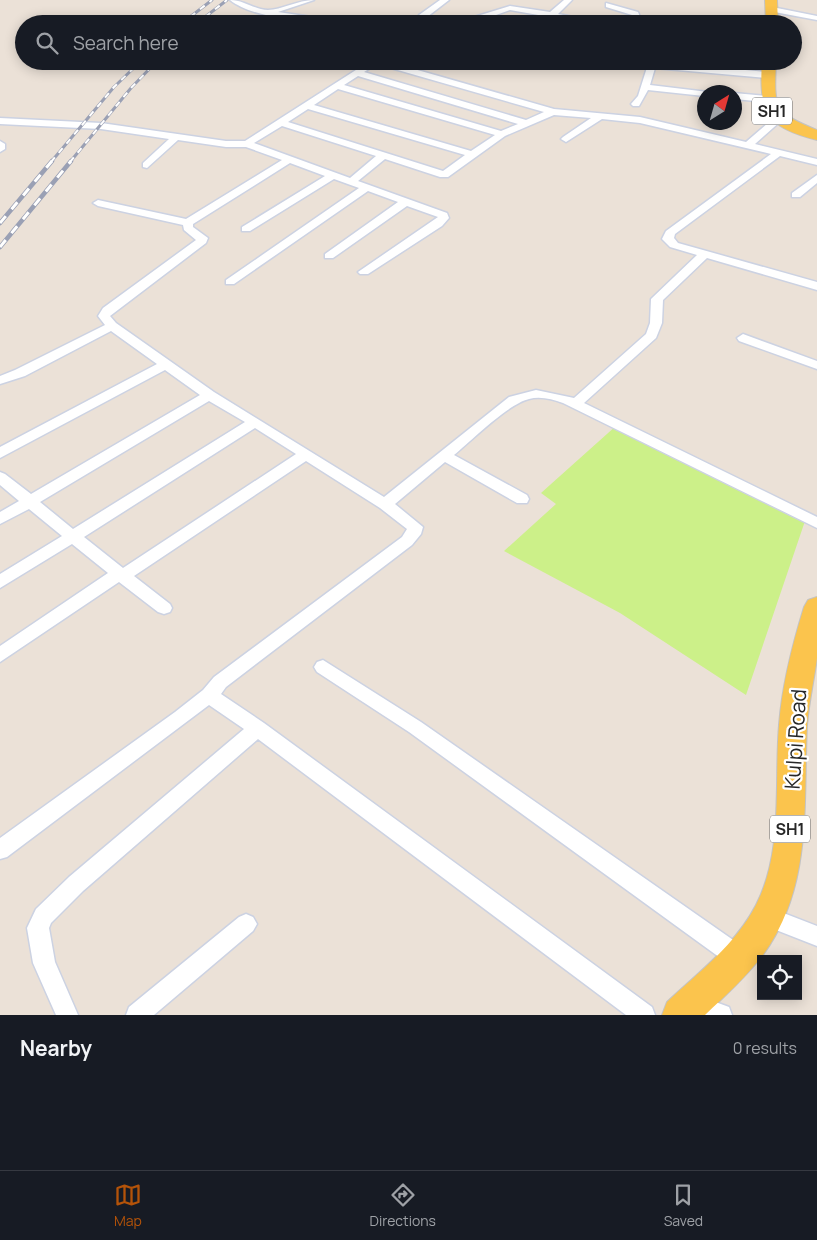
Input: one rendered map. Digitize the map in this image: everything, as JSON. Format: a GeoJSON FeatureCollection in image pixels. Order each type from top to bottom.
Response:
{"type":"FeatureCollection","features":[{"type":"Feature","properties":{"kind":"main road","name":"SH1"},"geometry":{"type":"LineString","coordinates":[[769,70],[767,99],[772,112],[779,118],[815,134]]}},
{"type":"Feature","properties":{"kind":"main road","name":"Kulpi Road"},"geometry":{"type":"LineString","coordinates":[[686,1010],[757,935],[768,917],[781,888],[788,856],[796,690],[808,633],[817,608]]}},
{"type":"Feature","properties":{"kind":"street"},"geometry":{"type":"LineString","coordinates":[[234,0],[245,6],[281,15]]}},
{"type":"Feature","properties":{"kind":"street"},"geometry":{"type":"LineString","coordinates":[[273,12],[310,0]]}},
{"type":"Feature","properties":{"kind":"street"},"geometry":{"type":"LineString","coordinates":[[426,15],[445,0]]}},
{"type":"Feature","properties":{"kind":"street"},"geometry":{"type":"LineString","coordinates":[[501,9],[511,0]]}},
{"type":"Feature","properties":{"kind":"street"},"geometry":{"type":"LineString","coordinates":[[552,15],[568,0]]}},
{"type":"Feature","properties":{"kind":"street"},"geometry":{"type":"LineString","coordinates":[[772,4],[817,18]]}},
{"type":"Feature","properties":{"kind":"street"},"geometry":{"type":"LineString","coordinates":[[486,15],[501,9],[515,8],[552,15],[601,13],[636,15]]}},
{"type":"Feature","properties":{"kind":"street"},"geometry":{"type":"LineString","coordinates":[[247,144],[363,70]]}},
{"type":"Feature","properties":{"kind":"street"},"geometry":{"type":"LineString","coordinates":[[407,70],[553,112],[598,118],[640,120],[817,162]]}},
{"type":"Feature","properties":{"kind":"street"},"geometry":{"type":"LineString","coordinates":[[636,104],[645,87],[651,70]]}},
{"type":"Feature","properties":{"kind":"street"},"geometry":{"type":"LineString","coordinates":[[357,74],[526,123]]}},
{"type":"Feature","properties":{"kind":"street"},"geometry":{"type":"LineString","coordinates":[[336,86],[502,134]]}},
{"type":"Feature","properties":{"kind":"street"},"geometry":{"type":"LineString","coordinates":[[645,87],[697,92]]}},
{"type":"Feature","properties":{"kind":"street"},"geometry":{"type":"LineString","coordinates":[[742,97],[767,99]]}},
{"type":"Feature","properties":{"kind":"street"},"geometry":{"type":"LineString","coordinates":[[306,105],[471,154]]}},
{"type":"Feature","properties":{"kind":"street"},"geometry":{"type":"LineString","coordinates":[[279,122],[444,175],[471,154],[502,134],[553,112]]}},
{"type":"Feature","properties":{"kind":"street"},"geometry":{"type":"LineString","coordinates":[[566,139],[598,118]]}},
{"type":"Feature","properties":{"kind":"street"},"geometry":{"type":"LineString","coordinates":[[749,145],[779,118]]}},
{"type":"Feature","properties":{"kind":"street"},"geometry":{"type":"LineString","coordinates":[[0,120],[84,124],[226,144],[247,144],[440,212],[444,218],[364,272]]}},
{"type":"Feature","properties":{"kind":"street"},"geometry":{"type":"LineString","coordinates":[[147,165],[176,137]]}},
{"type":"Feature","properties":{"kind":"street"},"geometry":{"type":"LineString","coordinates":[[780,152],[670,233],[668,239],[674,244],[705,254],[817,286]]}},
{"type":"Feature","properties":{"kind":"street"},"geometry":{"type":"LineString","coordinates":[[352,182],[383,156]]}},
{"type":"Feature","properties":{"kind":"street"},"geometry":{"type":"LineString","coordinates":[[98,204],[188,223],[290,159]]}},
{"type":"Feature","properties":{"kind":"street"},"geometry":{"type":"LineString","coordinates":[[246,229],[334,175]]}},
{"type":"Feature","properties":{"kind":"street"},"geometry":{"type":"LineString","coordinates":[[796,195],[817,178]]}},
{"type":"Feature","properties":{"kind":"street"},"geometry":{"type":"LineString","coordinates":[[230,282],[368,188]]}},
{"type":"Feature","properties":{"kind":"street"},"geometry":{"type":"LineString","coordinates":[[329,256],[407,201]]}},
{"type":"Feature","properties":{"kind":"street"},"geometry":{"type":"LineString","coordinates":[[0,850],[209,695],[220,682],[407,541],[413,534],[415,527],[385,504],[209,395],[112,326],[104,316],[107,311],[202,240],[202,238],[188,228],[188,223]]}},
{"type":"Feature","properties":{"kind":"street"},"geometry":{"type":"LineString","coordinates":[[576,403],[652,335],[656,323],[655,309],[657,299],[705,254]]}},
{"type":"Feature","properties":{"kind":"street"},"geometry":{"type":"LineString","coordinates":[[0,380],[20,373],[112,326]]}},
{"type":"Feature","properties":{"kind":"street"},"geometry":{"type":"LineString","coordinates":[[744,338],[817,365]]}},
{"type":"Feature","properties":{"kind":"street"},"geometry":{"type":"LineString","coordinates":[[0,453],[166,364]]}},
{"type":"Feature","properties":{"kind":"street"},"geometry":{"type":"LineString","coordinates":[[385,504],[518,397],[534,392],[547,393],[576,403],[817,524]]}},
{"type":"Feature","properties":{"kind":"street"},"geometry":{"type":"LineString","coordinates":[[0,519],[209,395]]}},
{"type":"Feature","properties":{"kind":"street"},"geometry":{"type":"LineString","coordinates":[[1,580],[255,422]]}},
{"type":"Feature","properties":{"kind":"street"},"geometry":{"type":"LineString","coordinates":[[0,655],[306,454]]}},
{"type":"Feature","properties":{"kind":"street"},"geometry":{"type":"LineString","coordinates":[[444,455],[522,499]]}},
{"type":"Feature","properties":{"kind":"street"},"geometry":{"type":"LineString","coordinates":[[0,477],[164,608]]}},
{"type":"Feature","properties":{"kind":"street"},"geometry":{"type":"LineString","coordinates":[[323,667],[415,727],[738,957]]}},
{"type":"Feature","properties":{"kind":"street"},"geometry":{"type":"LineString","coordinates":[[209,695],[258,728],[644,1015]]}},
{"type":"Feature","properties":{"kind":"street"},"geometry":{"type":"LineString","coordinates":[[67,1015],[44,963],[38,928],[43,916],[76,884],[258,728]]}},
{"type":"Feature","properties":{"kind":"street"},"geometry":{"type":"LineString","coordinates":[[768,917],[817,936]]}},
{"type":"Feature","properties":{"kind":"street"},"geometry":{"type":"LineString","coordinates":[[138,1015],[246,924]]}},
{"type":"Feature","properties":{"kind":"street"},"geometry":{"type":"LineString","coordinates":[[686,1010],[721,1015]]}},
{"type":"Feature","properties":{"kind":"green space"},"geometry":{"type":"Polygon","coordinates":[[[617,425],[805,521],[746,695],[620,613],[504,551],[556,504],[541,493],[617,425]]]}},
{"type":"Feature","properties":{"kind":"railway"},"geometry":{"type":"LineString","coordinates":[[193,15],[212,0]]}},
{"type":"Feature","properties":{"kind":"railway"},"geometry":{"type":"LineString","coordinates":[[208,15],[227,0]]}},
{"type":"Feature","properties":{"kind":"railway"},"geometry":{"type":"LineString","coordinates":[[51,162],[114,87],[132,70]]}},
{"type":"Feature","properties":{"kind":"railway"},"geometry":{"type":"LineString","coordinates":[[70,162],[131,88],[148,70]]}},
{"type":"Feature","properties":{"kind":"railway"},"geometry":{"type":"LineString","coordinates":[[0,223],[52,161]]}},
{"type":"Feature","properties":{"kind":"railway"},"geometry":{"type":"LineString","coordinates":[[0,247],[71,161]]}}]}
